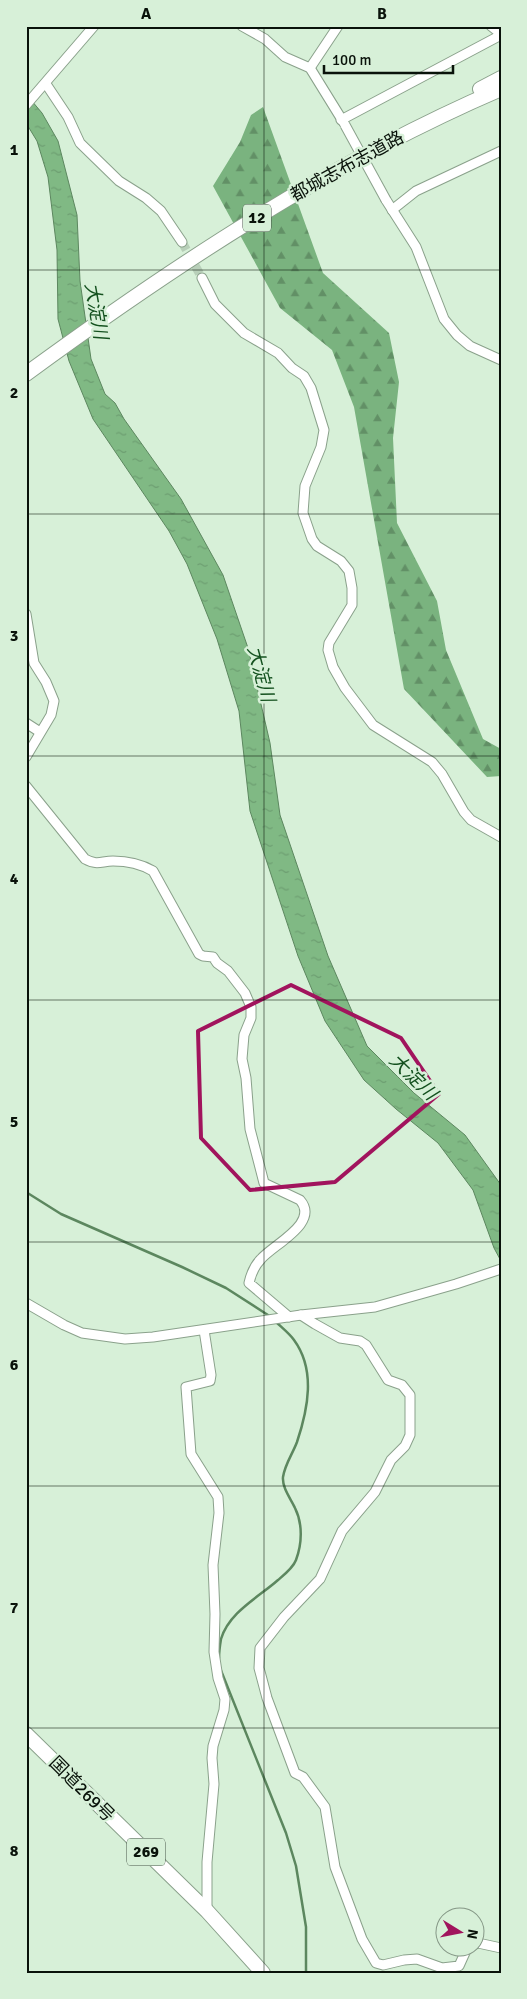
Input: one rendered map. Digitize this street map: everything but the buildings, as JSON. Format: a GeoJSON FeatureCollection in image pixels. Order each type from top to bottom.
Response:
{"type":"FeatureCollection","features":[{"type":"Feature","properties":{"kind":"highway"},"geometry":{"type":"LineString","coordinates":[[386,143],[501,78]]}},
{"type":"Feature","properties":{"kind":"highway","name":"都城志布志道路"},"geometry":{"type":"LineString","coordinates":[[28,372],[217,242],[310,184],[386,143],[501,89]]}},
{"type":"Feature","properties":{"kind":"highway"},"geometry":{"type":"LineString","coordinates":[[386,143],[501,97]]}},
{"type":"Feature","properties":{"kind":"highway","name":"国道269号"},"geometry":{"type":"LineString","coordinates":[[26,1734],[207,1911],[263,1973]]}},
{"type":"Feature","properties":{"kind":"street"},"geometry":{"type":"LineString","coordinates":[[26,105],[94,26]]}},
{"type":"Feature","properties":{"kind":"street"},"geometry":{"type":"LineString","coordinates":[[242,26],[265,38],[285,57],[310,68],[343,122],[386,200],[416,247],[444,319],[457,335],[470,346],[501,360]]}},
{"type":"Feature","properties":{"kind":"street"},"geometry":{"type":"LineString","coordinates":[[310,68],[338,26]]}},
{"type":"Feature","properties":{"kind":"street"},"geometry":{"type":"LineString","coordinates":[[343,122],[501,34],[491,26]]}},
{"type":"Feature","properties":{"kind":"street"},"geometry":{"type":"LineString","coordinates":[[46,84],[68,117],[80,143],[118,181],[146,198],[161,211],[182,242]]}},
{"type":"Feature","properties":{"kind":"street"},"geometry":{"type":"LineString","coordinates":[[392,210],[416,191],[501,151]]}},
{"type":"Feature","properties":{"kind":"street"},"geometry":{"type":"LineString","coordinates":[[202,278],[215,304],[244,333],[278,353],[292,368],[304,376],[310,388],[324,430],[321,447],[305,486],[303,513],[312,539],[317,546],[341,561],[349,571],[352,588],[352,605],[329,643],[328,650],[333,667],[345,688],[372,725],[432,762],[442,774],[464,812],[471,820],[501,837]]}},
{"type":"Feature","properties":{"kind":"street"},"geometry":{"type":"LineString","coordinates":[[26,614],[34,663],[46,682],[54,701],[50,716],[26,757]]}},
{"type":"Feature","properties":{"kind":"street"},"geometry":{"type":"LineString","coordinates":[[26,723],[40,732]]}},
{"type":"Feature","properties":{"kind":"street"},"geometry":{"type":"LineString","coordinates":[[26,786],[85,859],[93,863],[128,862],[153,871],[199,954],[213,957],[217,963],[228,971],[245,993],[251,1007],[251,1018],[244,1035],[242,1059],[246,1078],[250,1129],[264,1183],[300,1200],[304,1204],[305,1211],[303,1220],[297,1228],[261,1259],[251,1274],[249,1283],[284,1318]]}},
{"type":"Feature","properties":{"kind":"street"},"geometry":{"type":"LineString","coordinates":[[26,1303],[64,1326],[82,1333],[125,1339],[153,1337],[375,1306],[498,1270]]}},
{"type":"Feature","properties":{"kind":"street"},"geometry":{"type":"LineString","coordinates":[[301,1315],[340,1338],[360,1341],[366,1345],[388,1380],[402,1385],[410,1395],[410,1435],[405,1446],[391,1460],[376,1492],[342,1531],[320,1579],[284,1617],[260,1648],[259,1668],[267,1698],[296,1773],[303,1778],[325,1807],[335,1867],[362,1939],[376,1963],[383,1965],[417,1959],[442,1968],[459,1966],[464,1956]]}},
{"type":"Feature","properties":{"kind":"street"},"geometry":{"type":"LineString","coordinates":[[204,1330],[211,1375],[210,1381],[186,1387],[191,1454],[218,1496],[219,1513],[213,1565],[214,1652],[218,1678],[225,1699],[224,1710],[213,1746],[214,1784],[207,1854],[207,1911]]}},
{"type":"Feature","properties":{"kind":"street"},"geometry":{"type":"LineString","coordinates":[[484,1944],[501,1948]]}},
{"type":"Feature","properties":{"kind":"highlighted area"},"geometry":{"type":"Polygon","coordinates":[[[291,985],[401,1038],[439,1094],[335,1182],[250,1190],[201,1138],[198,1031],[291,985]]]}},
{"type":"Feature","properties":{"kind":"green space"},"geometry":{"type":"Polygon","coordinates":[[[263,107],[323,273],[389,333],[399,382],[393,438],[397,523],[437,601],[446,650],[483,739],[501,749],[501,776],[487,777],[404,689],[354,407],[332,350],[280,308],[213,186],[240,142],[251,115],[263,107]]]}},
{"type":"Feature","properties":{"kind":"water"},"geometry":{"type":"Polygon","coordinates":[[[26,94],[42,113],[58,141],[77,215],[80,281],[91,359],[105,394],[115,403],[124,419],[181,499],[223,575],[248,648],[270,743],[280,815],[328,956],[367,1046],[414,1093],[465,1135],[501,1185],[501,1261],[494,1248],[473,1190],[438,1143],[364,1080],[325,1021],[298,956],[250,811],[239,711],[217,639],[187,564],[169,531],[93,419],[69,361],[58,319],[57,250],[48,177],[37,141],[26,123],[26,94]]]}},
{"type":"Feature","properties":{"kind":"waterway"},"geometry":{"type":"LineString","coordinates":[[26,1192],[61,1214],[226,1288],[271,1317]]}},
{"type":"Feature","properties":{"kind":"waterway"},"geometry":{"type":"LineString","coordinates":[[219,1658],[221,1639],[225,1629],[245,1606],[291,1569],[300,1547],[301,1534],[298,1514],[285,1489],[283,1477],[297,1442],[304,1416],[307,1403],[308,1377],[301,1352],[292,1337],[275,1321]]}},
{"type":"Feature","properties":{"kind":"waterway"},"geometry":{"type":"LineString","coordinates":[[220,1668],[286,1833],[296,1866],[306,1927],[306,1973]]}},
{"type":"Feature","properties":{"kind":"tunnel"},"geometry":{"type":"LineString","coordinates":[[182,242],[202,278]]}},
{"type":"Feature","properties":{"kind":"water label","name":"大淀川"},"geometry":{"type":"Point","coordinates":[96,311]}},
{"type":"Feature","properties":{"kind":"water label","name":"大淀川"},"geometry":{"type":"Point","coordinates":[261,674]}},
{"type":"Feature","properties":{"kind":"water label","name":"大淀川"},"geometry":{"type":"Point","coordinates":[413,1077]}}]}
